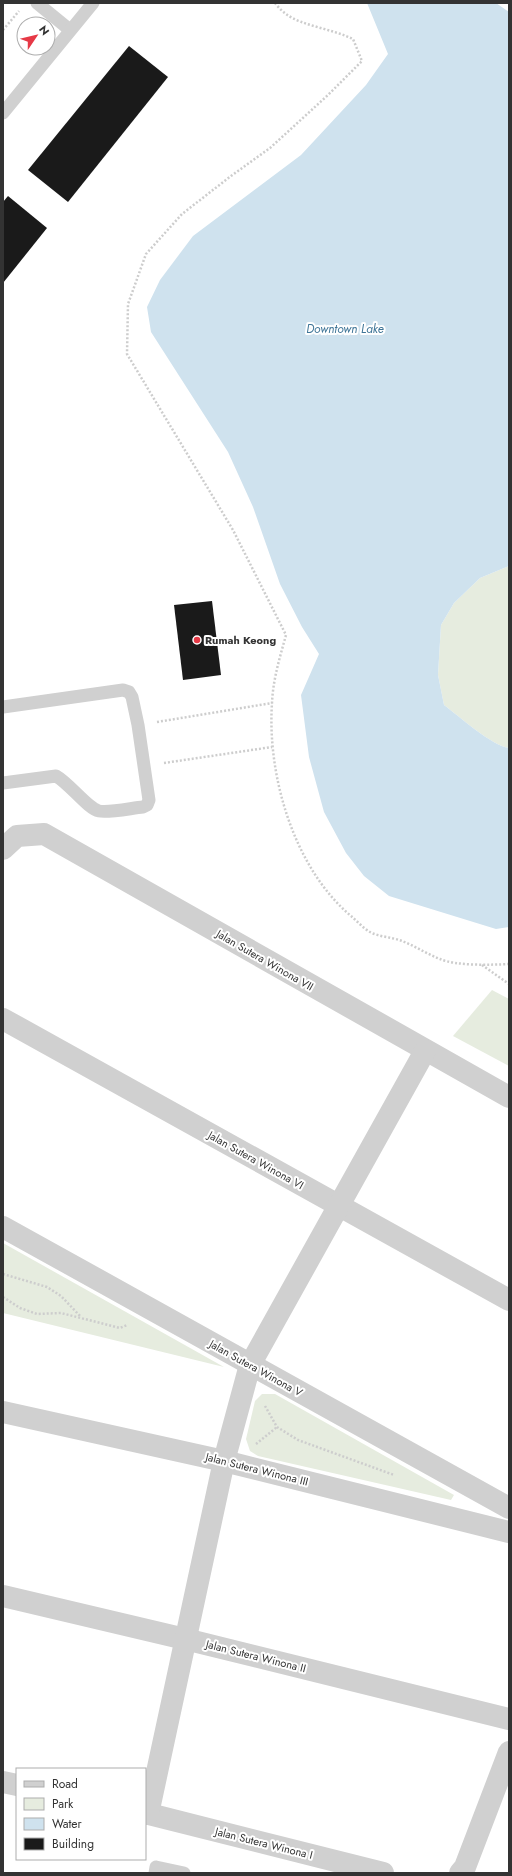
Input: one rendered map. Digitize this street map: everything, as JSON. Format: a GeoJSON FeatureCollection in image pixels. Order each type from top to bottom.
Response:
{"type":"FeatureCollection","features":[{"type":"Feature","properties":{"kind":"street","name":"Jalan Sutera Winona VII"},"geometry":{"type":"LineString","coordinates":[[10,843],[44,834],[425,1051],[509,1097]]}},
{"type":"Feature","properties":{"kind":"street","name":"Jalan Sutera Winona VI"},"geometry":{"type":"LineString","coordinates":[[3,1019],[509,1300]]}},
{"type":"Feature","properties":{"kind":"street"},"geometry":{"type":"LineString","coordinates":[[146,1813],[224,1461],[250,1364],[425,1051]]}},
{"type":"Feature","properties":{"kind":"street","name":"Jalan Sutera Winona V"},"geometry":{"type":"LineString","coordinates":[[3,1227],[509,1508]]}},
{"type":"Feature","properties":{"kind":"street","name":"Jalan Sutera Winona III"},"geometry":{"type":"LineString","coordinates":[[3,1412],[224,1461],[509,1532]]}},
{"type":"Feature","properties":{"kind":"street","name":"Jalan Sutera Winona II"},"geometry":{"type":"LineString","coordinates":[[3,1596],[185,1639],[509,1719]]}},
{"type":"Feature","properties":{"kind":"street"},"geometry":{"type":"LineString","coordinates":[[460,1873],[465,1867],[509,1752]]}},
{"type":"Feature","properties":{"kind":"street"},"geometry":{"type":"LineString","coordinates":[[3,1782],[16,1785]]}},
{"type":"Feature","properties":{"kind":"street","name":"Jalan Sutera Winona I"},"geometry":{"type":"LineString","coordinates":[[146,1813],[383,1873]]}},
{"type":"Feature","properties":{"kind":"lane"},"geometry":{"type":"LineString","coordinates":[[37,3],[70,30]]}},
{"type":"Feature","properties":{"kind":"lane"},"geometry":{"type":"LineString","coordinates":[[3,113],[93,3]]}},
{"type":"Feature","properties":{"kind":"lane"},"geometry":{"type":"LineString","coordinates":[[3,707],[123,690],[129,692],[132,697],[138,725],[149,800],[147,805],[143,807],[100,811],[93,808],[63,780],[56,776],[3,783]]}},
{"type":"Feature","properties":{"kind":"lane"},"geometry":{"type":"LineString","coordinates":[[155,1873],[156,1867],[184,1873]]}},
{"type":"Feature","properties":{"kind":"path"},"geometry":{"type":"LineString","coordinates":[[275,3],[286,14],[301,21],[339,32],[353,39],[362,60],[328,95],[270,148],[182,214],[146,254],[128,304],[127,354],[233,530],[286,635],[277,666],[272,703],[272,747],[283,802],[296,840],[312,871],[337,904],[370,932],[402,941],[442,960],[481,965],[509,964]]}},
{"type":"Feature","properties":{"kind":"path"},"geometry":{"type":"LineString","coordinates":[[3,30],[22,8]]}},
{"type":"Feature","properties":{"kind":"path"},"geometry":{"type":"LineString","coordinates":[[138,725],[272,703]]}},
{"type":"Feature","properties":{"kind":"path"},"geometry":{"type":"LineString","coordinates":[[144,766],[272,747]]}},
{"type":"Feature","properties":{"kind":"path"},"geometry":{"type":"LineString","coordinates":[[481,965],[509,984]]}},
{"type":"Feature","properties":{"kind":"path"},"geometry":{"type":"LineString","coordinates":[[3,1274],[47,1287],[61,1296],[81,1318]]}},
{"type":"Feature","properties":{"kind":"path"},"geometry":{"type":"LineString","coordinates":[[3,1297],[20,1308],[38,1314],[61,1313],[120,1328],[127,1325],[141,1305]]}},
{"type":"Feature","properties":{"kind":"path"},"geometry":{"type":"LineString","coordinates":[[264,1404],[277,1427],[298,1440],[397,1476]]}},
{"type":"Feature","properties":{"kind":"green space"},"geometry":{"type":"Polygon","coordinates":[[[509,566],[509,748],[494,742],[444,705],[438,675],[441,625],[454,603],[480,578],[509,566]]]}},
{"type":"Feature","properties":{"kind":"green space"},"geometry":{"type":"Polygon","coordinates":[[[492,990],[509,999],[509,1066],[453,1036],[492,990]]]}},
{"type":"Feature","properties":{"kind":"green space"},"geometry":{"type":"Polygon","coordinates":[[[3,1243],[224,1367],[3,1313],[3,1243]]]}},
{"type":"Feature","properties":{"kind":"green space"},"geometry":{"type":"Polygon","coordinates":[[[262,1394],[275,1394],[454,1495],[451,1500],[258,1456],[250,1451],[246,1439],[255,1401],[262,1394]]]}},
{"type":"Feature","properties":{"kind":"water","name":"Downtown Lake"},"geometry":{"type":"Polygon","coordinates":[[[367,3],[496,3],[509,12],[509,566],[480,578],[454,603],[441,625],[438,675],[444,705],[494,742],[509,748],[509,927],[496,929],[389,896],[364,876],[346,853],[324,812],[309,757],[301,695],[319,654],[302,627],[280,584],[253,507],[228,452],[151,332],[147,307],[160,280],[193,236],[301,155],[366,85],[388,54],[367,3]]]}},
{"type":"Feature","properties":{"kind":"building"},"geometry":{"type":"Polygon","coordinates":[[[129,46],[168,77],[68,202],[28,170],[129,46]]]}},
{"type":"Feature","properties":{"kind":"building"},"geometry":{"type":"Polygon","coordinates":[[[8,196],[47,228],[3,283],[3,202],[8,196]]]}},
{"type":"Feature","properties":{"kind":"building","name":"Rumah Keong"},"geometry":{"type":"Polygon","coordinates":[[[212,601],[221,675],[183,680],[174,605],[212,601]]]}},
{"type":"Feature","properties":{"kind":"place","name":"Rumah Keong"},"geometry":{"type":"Point","coordinates":[197,640]}}]}
